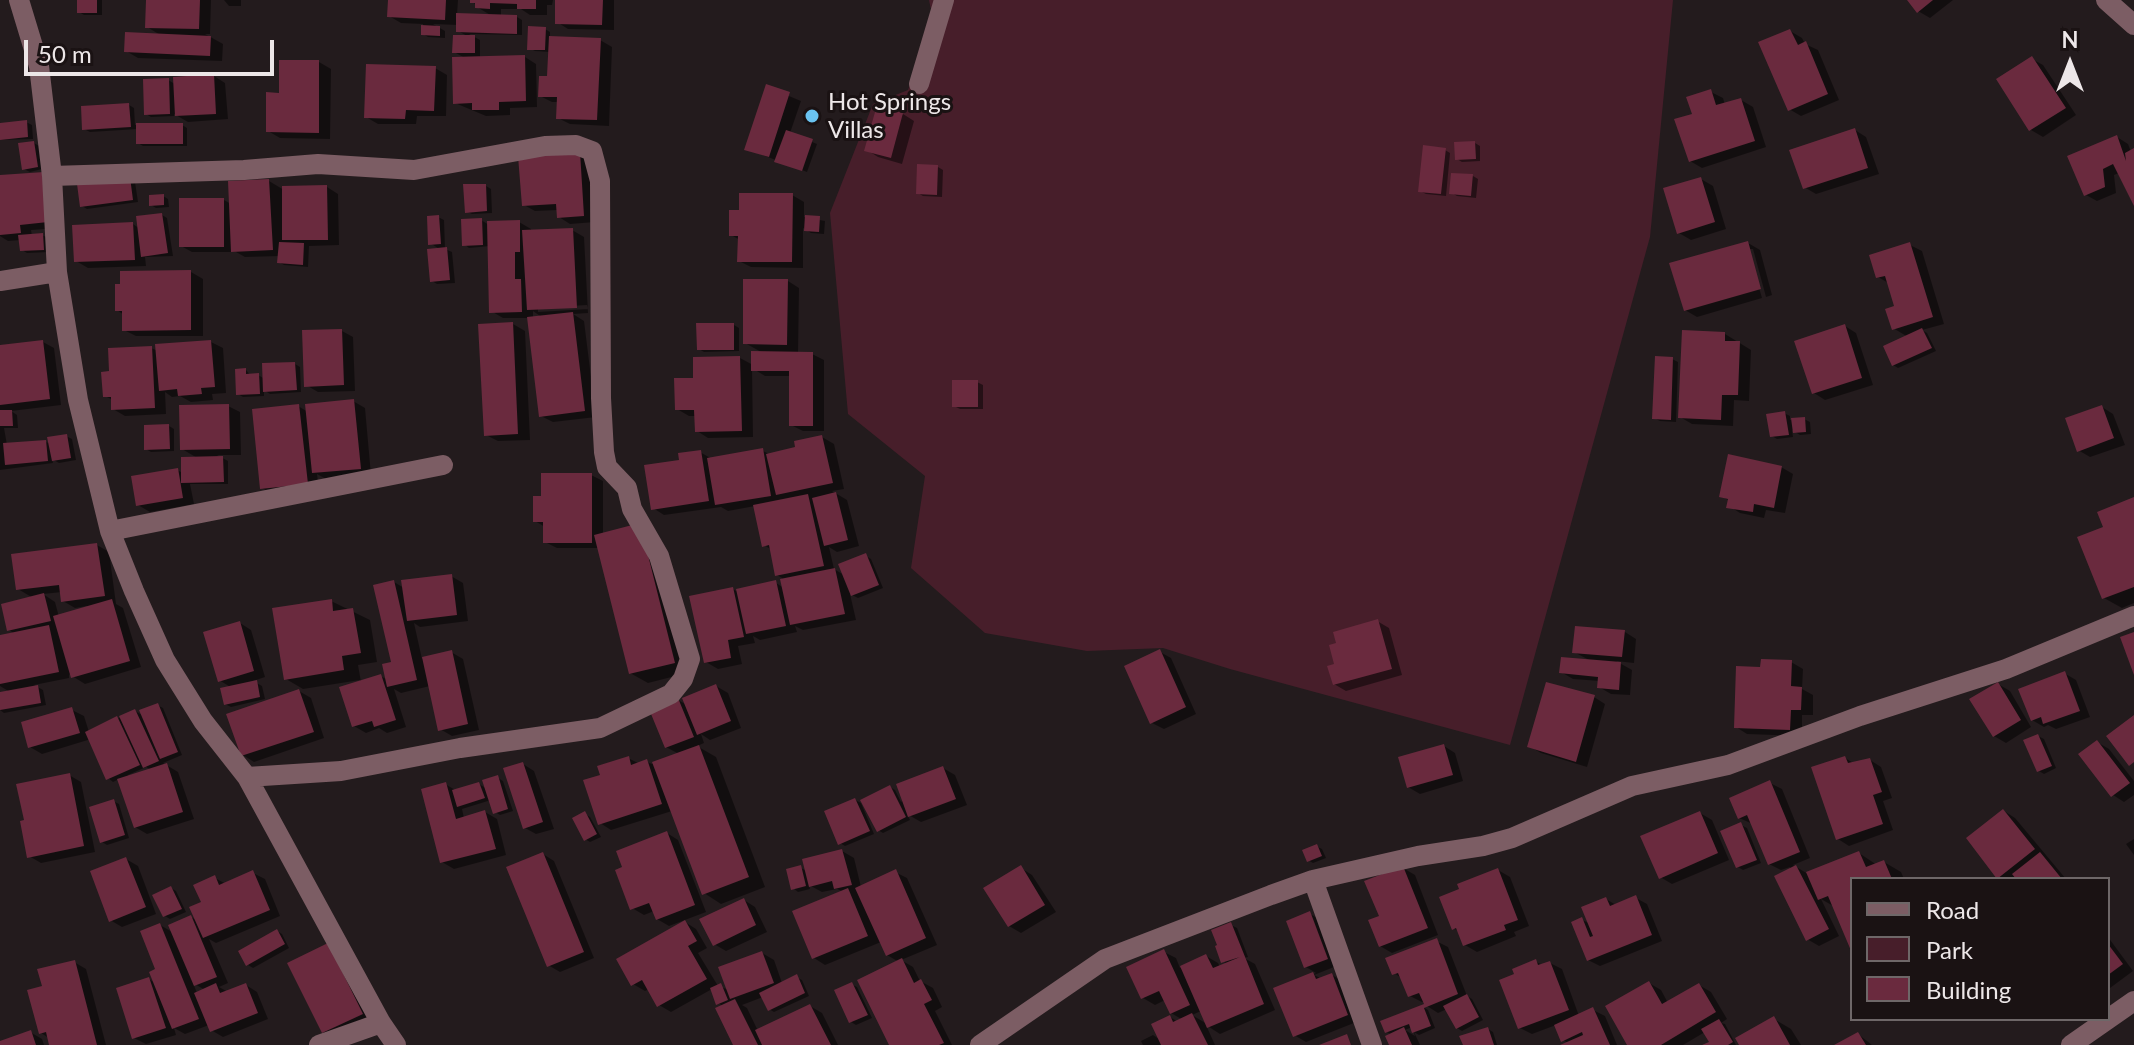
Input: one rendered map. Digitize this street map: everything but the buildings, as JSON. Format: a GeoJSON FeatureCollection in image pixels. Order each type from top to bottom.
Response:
{"type":"FeatureCollection","features":[{"type":"Feature","properties":{"kind":"street"},"geometry":{"type":"LineString","coordinates":[[19,0],[39,66],[52,176],[57,272],[78,400],[110,531],[165,660],[203,721],[247,777],[381,1023],[396,1045]]}},
{"type":"Feature","properties":{"kind":"street"},"geometry":{"type":"LineString","coordinates":[[919,84],[944,0]]}},
{"type":"Feature","properties":{"kind":"street"},"geometry":{"type":"LineString","coordinates":[[2106,0],[2134,25]]}},
{"type":"Feature","properties":{"kind":"street"},"geometry":{"type":"LineString","coordinates":[[52,176],[244,170],[318,164],[414,170],[545,146],[576,145],[592,151],[600,181],[604,452],[607,467],[627,488],[632,509],[659,556],[690,659],[683,679],[671,694],[600,728],[460,748],[341,771],[247,777]]}},
{"type":"Feature","properties":{"kind":"street"},"geometry":{"type":"LineString","coordinates":[[0,281],[57,272]]}},
{"type":"Feature","properties":{"kind":"street"},"geometry":{"type":"LineString","coordinates":[[110,531],[443,465]]}},
{"type":"Feature","properties":{"kind":"street"},"geometry":{"type":"LineString","coordinates":[[980,1045],[1105,959],[1313,880],[1512,838],[1632,786],[1728,765],[1860,716],[2006,669],[2134,616]]}},
{"type":"Feature","properties":{"kind":"street"},"geometry":{"type":"LineString","coordinates":[[1313,880],[1372,1045]]}},
{"type":"Feature","properties":{"kind":"street"},"geometry":{"type":"LineString","coordinates":[[2110,1018],[2134,1001]]}},
{"type":"Feature","properties":{"kind":"street"},"geometry":{"type":"LineString","coordinates":[[2071,1045],[2105,1021]]}},
{"type":"Feature","properties":{"kind":"street"},"geometry":{"type":"LineString","coordinates":[[319,1045],[381,1023]]}},
{"type":"Feature","properties":{"kind":"green space"},"geometry":{"type":"Polygon","coordinates":[[[929,0],[1673,0],[1650,237],[1510,745],[1163,648],[1087,651],[985,633],[911,568],[925,476],[848,414],[830,213],[873,104],[908,90],[934,24],[929,0]]]}},
{"type":"Feature","properties":{"kind":"place","name":"Hot Springs Villas"},"geometry":{"type":"Point","coordinates":[812,116]}}]}
